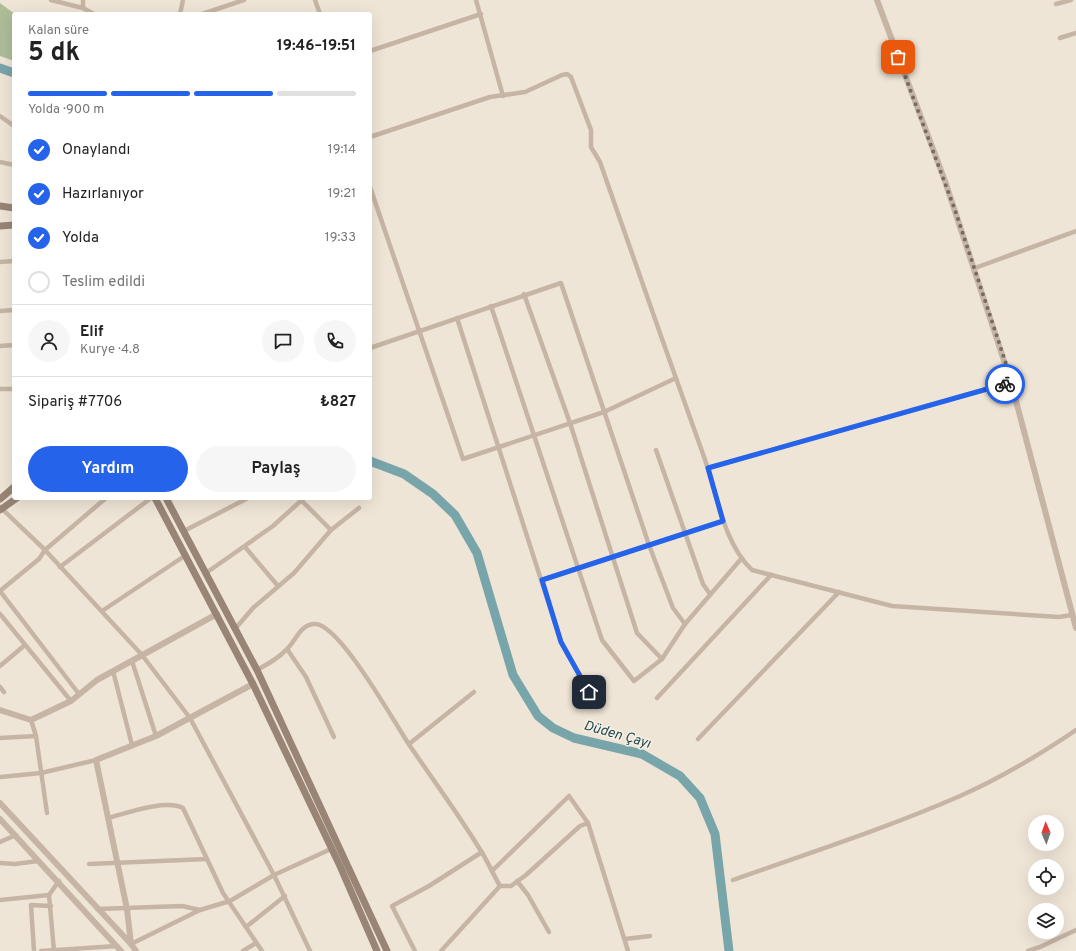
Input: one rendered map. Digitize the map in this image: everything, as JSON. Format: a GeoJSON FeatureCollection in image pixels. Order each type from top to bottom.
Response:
{"type":"FeatureCollection","features":[{"type":"Feature","properties":{"kind":"main road"},"geometry":{"type":"LineString","coordinates":[[0,206],[12,208]]}},
{"type":"Feature","properties":{"kind":"main road"},"geometry":{"type":"LineString","coordinates":[[0,226],[12,225]]}},
{"type":"Feature","properties":{"kind":"main road"},"geometry":{"type":"LineString","coordinates":[[0,499],[12,489]]}},
{"type":"Feature","properties":{"kind":"main road"},"geometry":{"type":"LineString","coordinates":[[1,508],[14,500]]}},
{"type":"Feature","properties":{"kind":"main road"},"geometry":{"type":"LineString","coordinates":[[156,500],[253,684],[331,849],[377,951]]}},
{"type":"Feature","properties":{"kind":"main road"},"geometry":{"type":"LineString","coordinates":[[169,500],[235,629],[258,670],[387,951]]}},
{"type":"Feature","properties":{"kind":"street"},"geometry":{"type":"LineString","coordinates":[[51,0],[83,8],[90,12]]}},
{"type":"Feature","properties":{"kind":"street"},"geometry":{"type":"LineString","coordinates":[[83,0],[83,8]]}},
{"type":"Feature","properties":{"kind":"street"},"geometry":{"type":"LineString","coordinates":[[180,12],[183,0]]}},
{"type":"Feature","properties":{"kind":"street"},"geometry":{"type":"LineString","coordinates":[[208,12],[244,0]]}},
{"type":"Feature","properties":{"kind":"street"},"geometry":{"type":"LineString","coordinates":[[315,0],[319,12]]}},
{"type":"Feature","properties":{"kind":"street"},"geometry":{"type":"LineString","coordinates":[[476,0],[503,96]]}},
{"type":"Feature","properties":{"kind":"street"},"geometry":{"type":"LineString","coordinates":[[877,0],[975,268],[1012,382],[1076,628]]}},
{"type":"Feature","properties":{"kind":"street"},"geometry":{"type":"LineString","coordinates":[[1056,4],[1071,0]]}},
{"type":"Feature","properties":{"kind":"street"},"geometry":{"type":"LineString","coordinates":[[372,50],[481,14]]}},
{"type":"Feature","properties":{"kind":"street"},"geometry":{"type":"LineString","coordinates":[[1060,38],[1076,33]]}},
{"type":"Feature","properties":{"kind":"street"},"geometry":{"type":"LineString","coordinates":[[372,136],[490,97],[525,92],[562,74],[567,74],[571,77],[591,130],[591,147],[600,162],[708,468],[723,521],[741,559],[752,570],[892,606],[1059,617],[1072,615]]}},
{"type":"Feature","properties":{"kind":"street"},"geometry":{"type":"LineString","coordinates":[[0,116],[12,125]]}},
{"type":"Feature","properties":{"kind":"street"},"geometry":{"type":"LineString","coordinates":[[0,162],[12,165]]}},
{"type":"Feature","properties":{"kind":"street"},"geometry":{"type":"LineString","coordinates":[[372,192],[463,459],[604,412],[676,378]]}},
{"type":"Feature","properties":{"kind":"street"},"geometry":{"type":"LineString","coordinates":[[975,268],[1076,231]]}},
{"type":"Feature","properties":{"kind":"street"},"geometry":{"type":"LineString","coordinates":[[0,262],[12,261]]}},
{"type":"Feature","properties":{"kind":"street"},"geometry":{"type":"LineString","coordinates":[[372,347],[524,294],[561,283],[649,546],[673,608],[686,624]]}},
{"type":"Feature","properties":{"kind":"street"},"geometry":{"type":"LineString","coordinates":[[524,294],[570,423],[637,633],[662,660]]}},
{"type":"Feature","properties":{"kind":"street"},"geometry":{"type":"LineString","coordinates":[[491,306],[602,640],[634,681],[662,660],[686,624],[741,559]]}},
{"type":"Feature","properties":{"kind":"street"},"geometry":{"type":"LineString","coordinates":[[0,311],[12,310]]}},
{"type":"Feature","properties":{"kind":"street"},"geometry":{"type":"LineString","coordinates":[[457,318],[561,642],[589,692]]}},
{"type":"Feature","properties":{"kind":"street"},"geometry":{"type":"LineString","coordinates":[[0,346],[12,345]]}},
{"type":"Feature","properties":{"kind":"street"},"geometry":{"type":"LineString","coordinates":[[708,468],[1012,382]]}},
{"type":"Feature","properties":{"kind":"street"},"geometry":{"type":"LineString","coordinates":[[0,389],[12,389]]}},
{"type":"Feature","properties":{"kind":"street"},"geometry":{"type":"LineString","coordinates":[[656,450],[703,584],[710,594]]}},
{"type":"Feature","properties":{"kind":"street"},"geometry":{"type":"LineString","coordinates":[[79,694],[0,591],[39,559],[45,550],[104,500]]}},
{"type":"Feature","properties":{"kind":"street"},"geometry":{"type":"LineString","coordinates":[[60,567],[148,500]]}},
{"type":"Feature","properties":{"kind":"street"},"geometry":{"type":"LineString","coordinates":[[184,531],[244,500]]}},
{"type":"Feature","properties":{"kind":"street"},"geometry":{"type":"LineString","coordinates":[[198,578],[273,526],[301,500]]}},
{"type":"Feature","properties":{"kind":"street"},"geometry":{"type":"LineString","coordinates":[[303,500],[331,530]]}},
{"type":"Feature","properties":{"kind":"street"},"geometry":{"type":"LineString","coordinates":[[1,508],[45,550],[142,655],[190,718],[285,896],[310,951]]}},
{"type":"Feature","properties":{"kind":"street"},"geometry":{"type":"LineString","coordinates":[[235,629],[252,608],[294,573],[331,530],[359,508]]}},
{"type":"Feature","properties":{"kind":"street"},"geometry":{"type":"LineString","coordinates":[[542,580],[723,521]]}},
{"type":"Feature","properties":{"kind":"street"},"geometry":{"type":"LineString","coordinates":[[245,546],[278,586]]}},
{"type":"Feature","properties":{"kind":"street"},"geometry":{"type":"LineString","coordinates":[[102,612],[186,555]]}},
{"type":"Feature","properties":{"kind":"street"},"geometry":{"type":"LineString","coordinates":[[657,698],[771,575]]}},
{"type":"Feature","properties":{"kind":"street"},"geometry":{"type":"LineString","coordinates":[[698,739],[839,592]]}},
{"type":"Feature","properties":{"kind":"street"},"geometry":{"type":"LineString","coordinates":[[0,614],[71,701]]}},
{"type":"Feature","properties":{"kind":"street"},"geometry":{"type":"LineString","coordinates":[[0,710],[31,720],[71,701],[98,680],[113,671],[217,614]]}},
{"type":"Feature","properties":{"kind":"street"},"geometry":{"type":"LineString","coordinates":[[258,670],[273,661],[288,649],[303,628],[309,624],[316,624],[326,628],[352,657],[381,697],[409,744],[482,852],[500,886]]}},
{"type":"Feature","properties":{"kind":"street"},"geometry":{"type":"LineString","coordinates":[[0,666],[25,644]]}},
{"type":"Feature","properties":{"kind":"street"},"geometry":{"type":"LineString","coordinates":[[288,649],[306,677],[334,737]]}},
{"type":"Feature","properties":{"kind":"street"},"geometry":{"type":"LineString","coordinates":[[132,661],[156,736]]}},
{"type":"Feature","properties":{"kind":"street"},"geometry":{"type":"LineString","coordinates":[[113,671],[132,745]]}},
{"type":"Feature","properties":{"kind":"street"},"geometry":{"type":"LineString","coordinates":[[0,777],[41,772],[96,760],[156,736],[253,684]]}},
{"type":"Feature","properties":{"kind":"street"},"geometry":{"type":"LineString","coordinates":[[0,687],[4,692]]}},
{"type":"Feature","properties":{"kind":"street"},"geometry":{"type":"LineString","coordinates":[[409,744],[474,692]]}},
{"type":"Feature","properties":{"kind":"street"},"geometry":{"type":"LineString","coordinates":[[31,720],[36,736],[47,813]]}},
{"type":"Feature","properties":{"kind":"street"},"geometry":{"type":"LineString","coordinates":[[734,880],[835,844],[961,796],[1034,758],[1076,730]]}},
{"type":"Feature","properties":{"kind":"street"},"geometry":{"type":"LineString","coordinates":[[0,738],[36,736]]}},
{"type":"Feature","properties":{"kind":"street"},"geometry":{"type":"LineString","coordinates":[[96,760],[127,909],[131,944]]}},
{"type":"Feature","properties":{"kind":"street"},"geometry":{"type":"LineString","coordinates":[[492,871],[569,796],[588,823],[628,951]]}},
{"type":"Feature","properties":{"kind":"street"},"geometry":{"type":"LineString","coordinates":[[0,803],[136,951]]}},
{"type":"Feature","properties":{"kind":"street"},"geometry":{"type":"LineString","coordinates":[[108,818],[153,807],[176,805],[183,808],[223,893],[230,901],[262,951]]}},
{"type":"Feature","properties":{"kind":"street"},"geometry":{"type":"LineString","coordinates":[[0,819],[59,881],[119,949]]}},
{"type":"Feature","properties":{"kind":"street"},"geometry":{"type":"LineString","coordinates":[[442,951],[500,886],[511,886],[517,882],[580,826],[588,823]]}},
{"type":"Feature","properties":{"kind":"street"},"geometry":{"type":"LineString","coordinates":[[0,842],[16,835]]}},
{"type":"Feature","properties":{"kind":"street"},"geometry":{"type":"LineString","coordinates":[[131,944],[200,910],[230,901],[274,875],[331,849]]}},
{"type":"Feature","properties":{"kind":"street"},"geometry":{"type":"LineString","coordinates":[[415,951],[392,906],[429,886],[482,852]]}},
{"type":"Feature","properties":{"kind":"street"},"geometry":{"type":"LineString","coordinates":[[89,864],[206,859]]}},
{"type":"Feature","properties":{"kind":"street"},"geometry":{"type":"LineString","coordinates":[[0,863],[15,864],[38,860]]}},
{"type":"Feature","properties":{"kind":"street"},"geometry":{"type":"LineString","coordinates":[[54,951],[50,895],[59,881]]}},
{"type":"Feature","properties":{"kind":"street"},"geometry":{"type":"LineString","coordinates":[[517,882],[528,895],[549,932]]}},
{"type":"Feature","properties":{"kind":"street"},"geometry":{"type":"LineString","coordinates":[[0,900],[50,895]]}},
{"type":"Feature","properties":{"kind":"street"},"geometry":{"type":"LineString","coordinates":[[246,927],[285,896]]}},
{"type":"Feature","properties":{"kind":"street"},"geometry":{"type":"LineString","coordinates":[[34,951],[31,905],[51,906]]}},
{"type":"Feature","properties":{"kind":"street"},"geometry":{"type":"LineString","coordinates":[[97,909],[182,906],[200,910]]}},
{"type":"Feature","properties":{"kind":"street"},"geometry":{"type":"LineString","coordinates":[[1028,951],[1040,948],[1065,934],[1076,930]]}},
{"type":"Feature","properties":{"kind":"street"},"geometry":{"type":"LineString","coordinates":[[625,939],[650,936]]}},
{"type":"Feature","properties":{"kind":"street"},"geometry":{"type":"LineString","coordinates":[[243,951],[256,943]]}},
{"type":"Feature","properties":{"kind":"street"},"geometry":{"type":"LineString","coordinates":[[41,951],[119,949]]}},
{"type":"Feature","properties":{"kind":"green space"},"geometry":{"type":"Polygon","coordinates":[[[0,3],[12,12],[12,60],[0,56],[0,3]]]}},
{"type":"Feature","properties":{"kind":"waterway","name":"Düden Çayı"},"geometry":{"type":"LineString","coordinates":[[0,68],[12,72]]}},
{"type":"Feature","properties":{"kind":"waterway","name":"Düden Çayı"},"geometry":{"type":"LineString","coordinates":[[372,462],[404,474],[433,494],[455,515],[477,553],[513,675],[538,716],[553,728],[574,738],[642,754],[680,776],[700,798],[715,834],[729,951]]}},
{"type":"Feature","properties":{"kind":"way so far"},"geometry":{"type":"LineString","coordinates":[[898,57],[975,268],[1012,382],[1005,384]]}},
{"type":"Feature","properties":{"kind":"route"},"geometry":{"type":"LineString","coordinates":[[589,692],[561,642],[542,580],[723,521],[714,484],[708,468],[1005,384]]}}]}
